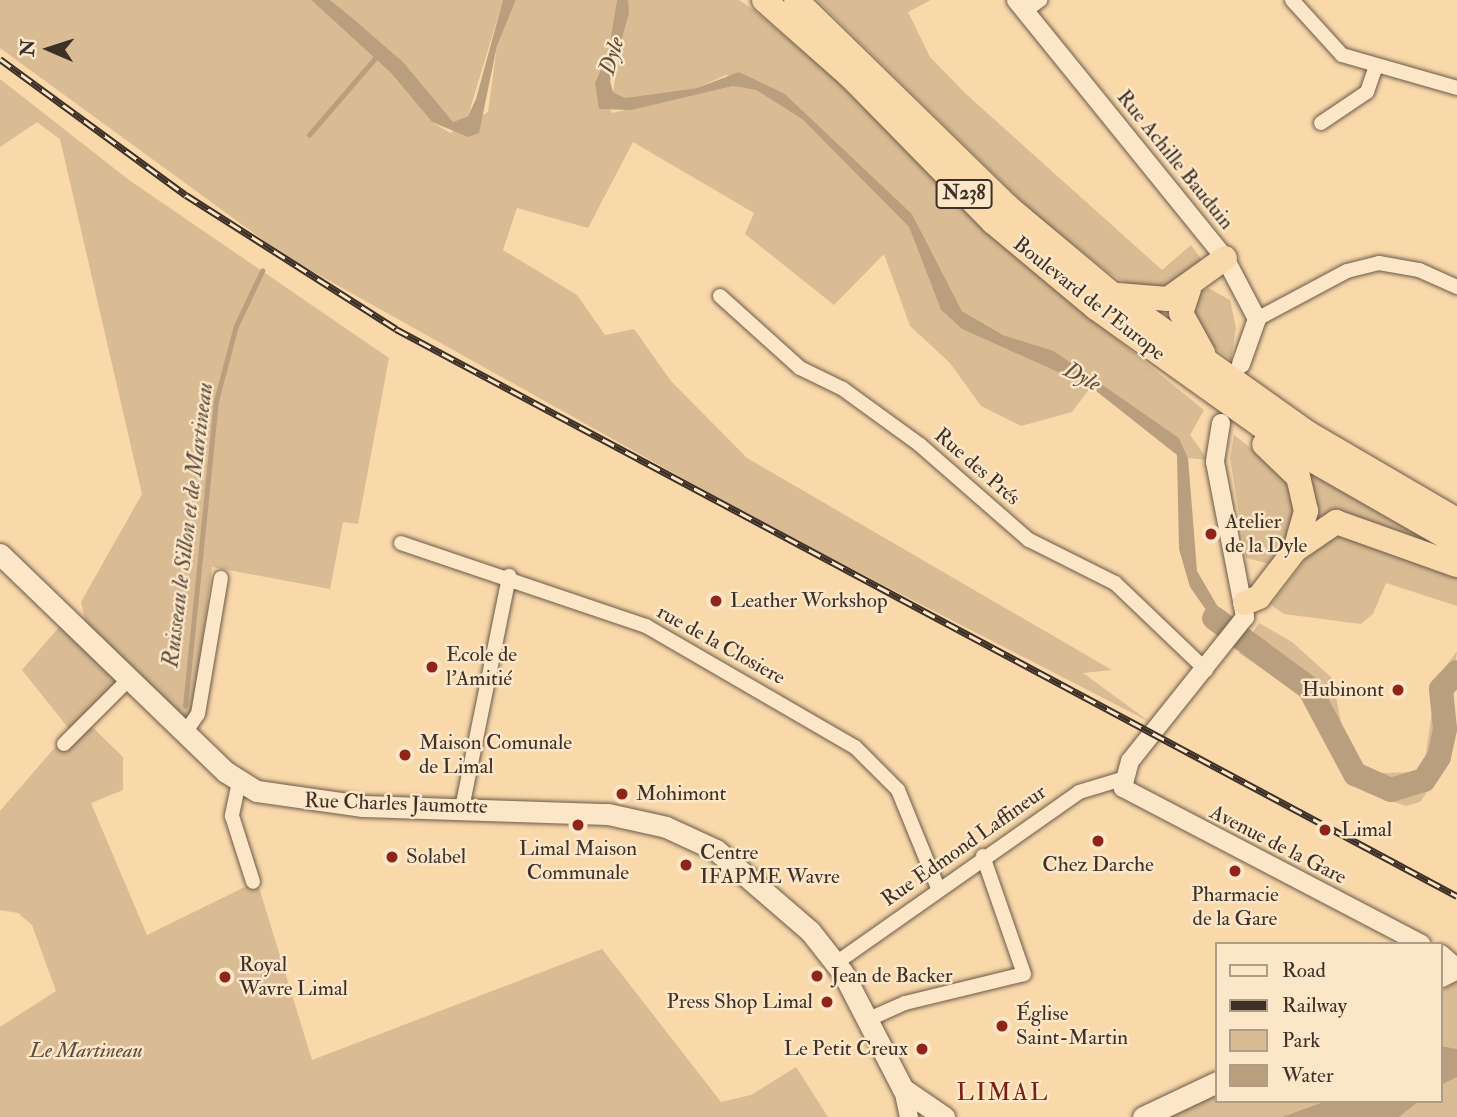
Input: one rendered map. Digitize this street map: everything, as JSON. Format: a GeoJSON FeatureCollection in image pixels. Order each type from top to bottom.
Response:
{"type":"FeatureCollection","features":[{"type":"Feature","properties":{"kind":"highway","name":"Boulevard de l'Europe"},"geometry":{"type":"LineString","coordinates":[[764,0],[850,76],[993,222],[1244,416],[1457,543]]}},
{"type":"Feature","properties":{"kind":"highway","name":"Boulevard de l'Europe"},"geometry":{"type":"LineString","coordinates":[[796,0],[998,198],[1111,293],[1215,369],[1361,466],[1457,520]]}},
{"type":"Feature","properties":{"kind":"highway"},"geometry":{"type":"LineString","coordinates":[[1111,293],[1155,302],[1189,289],[1225,258]]}},
{"type":"Feature","properties":{"kind":"highway"},"geometry":{"type":"LineString","coordinates":[[1189,289],[1181,306],[1183,323],[1215,369]]}},
{"type":"Feature","properties":{"kind":"highway"},"geometry":{"type":"LineString","coordinates":[[1244,416],[1304,493],[1303,530],[1295,550],[1259,597],[1245,603]]}},
{"type":"Feature","properties":{"kind":"highway"},"geometry":{"type":"LineString","coordinates":[[1295,550],[1336,522],[1457,565]]}},
{"type":"Feature","properties":{"kind":"main road","name":"Rue Charles Jaumotte"},"geometry":{"type":"LineString","coordinates":[[0,554],[239,782],[282,799],[608,814],[666,827],[741,868],[836,962],[869,1019],[903,1089]]}},
{"type":"Feature","properties":{"kind":"main road"},"geometry":{"type":"LineString","coordinates":[[1143,1117],[1216,1082]]}},
{"type":"Feature","properties":{"kind":"main road"},"geometry":{"type":"LineString","coordinates":[[903,1089],[944,1117]]}},
{"type":"Feature","properties":{"kind":"street"},"geometry":{"type":"LineString","coordinates":[[1021,5],[1041,0]]}},
{"type":"Feature","properties":{"kind":"street"},"geometry":{"type":"LineString","coordinates":[[1292,0],[1342,55],[1457,88]]}},
{"type":"Feature","properties":{"kind":"street","name":"Rue Achille Bauduin"},"geometry":{"type":"LineString","coordinates":[[1021,5],[1225,258],[1257,319]]}},
{"type":"Feature","properties":{"kind":"street"},"geometry":{"type":"LineString","coordinates":[[1321,123],[1367,92],[1376,66]]}},
{"type":"Feature","properties":{"kind":"street"},"geometry":{"type":"LineString","coordinates":[[1241,364],[1257,319],[1347,271],[1379,263],[1408,267],[1457,288]]}},
{"type":"Feature","properties":{"kind":"street","name":"Rue des Prés"},"geometry":{"type":"LineString","coordinates":[[720,296],[800,368],[843,388],[920,445],[1029,540],[1108,577],[1206,670]]}},
{"type":"Feature","properties":{"kind":"street"},"geometry":{"type":"LineString","coordinates":[[1122,779],[1238,631],[1245,603],[1215,462],[1221,423]]}},
{"type":"Feature","properties":{"kind":"street","name":"rue de la Closiere"},"geometry":{"type":"LineString","coordinates":[[401,542],[509,576],[694,649],[855,747],[898,790],[938,888]]}},
{"type":"Feature","properties":{"kind":"street"},"geometry":{"type":"LineString","coordinates":[[462,807],[509,576]]}},
{"type":"Feature","properties":{"kind":"street"},"geometry":{"type":"LineString","coordinates":[[185,733],[198,714],[221,578]]}},
{"type":"Feature","properties":{"kind":"street"},"geometry":{"type":"LineString","coordinates":[[64,744],[129,679]]}},
{"type":"Feature","properties":{"kind":"street","name":"Rue Edmond Laffineur"},"geometry":{"type":"LineString","coordinates":[[836,962],[983,856],[1079,792],[1122,779]]}},
{"type":"Feature","properties":{"kind":"street","name":"Avenue de la Gare"},"geometry":{"type":"LineString","coordinates":[[1122,779],[1130,795],[1418,942]]}},
{"type":"Feature","properties":{"kind":"street"},"geometry":{"type":"LineString","coordinates":[[239,782],[232,816],[253,882]]}},
{"type":"Feature","properties":{"kind":"street"},"geometry":{"type":"LineString","coordinates":[[869,1019],[905,1003],[1024,974],[983,856]]}},
{"type":"Feature","properties":{"kind":"street"},"geometry":{"type":"LineString","coordinates":[[1443,956],[1457,968]]}},
{"type":"Feature","properties":{"kind":"street"},"geometry":{"type":"LineString","coordinates":[[903,1089],[909,1117]]}},
{"type":"Feature","properties":{"kind":"green space"},"geometry":{"type":"Polygon","coordinates":[[[0,0],[311,0],[391,73],[432,122],[450,133],[488,112],[497,46],[516,0],[617,0],[608,53],[595,83],[612,113],[733,86],[756,90],[802,119],[909,227],[941,310],[962,329],[1091,387],[1072,412],[1021,426],[981,406],[950,363],[910,326],[884,254],[834,305],[745,234],[754,213],[633,142],[588,228],[517,208],[503,250],[577,295],[605,335],[634,329],[671,381],[747,458],[1112,670],[1083,673],[1150,722],[770,527],[285,256],[0,48],[0,0]]]}},
{"type":"Feature","properties":{"kind":"green space"},"geometry":{"type":"Polygon","coordinates":[[[330,0],[503,0],[468,116],[453,122],[441,115],[403,62],[330,0]]]}},
{"type":"Feature","properties":{"kind":"green space"},"geometry":{"type":"Polygon","coordinates":[[[628,0],[739,0],[755,11],[831,75],[989,235],[1204,410],[1190,435],[1208,460],[1188,458],[1179,438],[1054,351],[1003,335],[962,311],[912,214],[785,94],[726,75],[697,88],[625,98],[613,92],[628,0]]]}},
{"type":"Feature","properties":{"kind":"green space"},"geometry":{"type":"Polygon","coordinates":[[[817,0],[931,0],[908,12],[930,57],[966,94],[1162,270],[1191,245],[1202,260],[1178,287],[1139,292],[1108,272],[1036,215],[817,0]]]}},
{"type":"Feature","properties":{"kind":"green space"},"geometry":{"type":"Polygon","coordinates":[[[0,79],[129,180],[389,358],[358,524],[343,522],[330,589],[212,567],[193,714],[185,719],[87,629],[81,602],[142,494],[60,139],[37,122],[0,147],[0,79]]]}},
{"type":"Feature","properties":{"kind":"green space"},"geometry":{"type":"Polygon","coordinates":[[[1208,288],[1230,300],[1236,328],[1231,360],[1209,343],[1191,317],[1197,295],[1208,288]]]}},
{"type":"Feature","properties":{"kind":"green space"},"geometry":{"type":"Polygon","coordinates":[[[1234,435],[1291,480],[1298,531],[1270,564],[1246,558],[1230,458],[1234,435]]]}},
{"type":"Feature","properties":{"kind":"green space"},"geometry":{"type":"Polygon","coordinates":[[[1300,464],[1457,552],[1313,517],[1300,464]]]}},
{"type":"Feature","properties":{"kind":"green space"},"geometry":{"type":"Polygon","coordinates":[[[1350,533],[1457,573],[1457,606],[1386,583],[1373,614],[1361,624],[1284,614],[1271,605],[1317,544],[1350,533]]]}},
{"type":"Feature","properties":{"kind":"green space"},"geometry":{"type":"Polygon","coordinates":[[[1259,623],[1292,642],[1332,678],[1346,746],[1366,770],[1380,773],[1423,772],[1437,679],[1457,651],[1443,769],[1420,802],[1406,806],[1365,792],[1309,702],[1239,653],[1259,623]]]}},
{"type":"Feature","properties":{"kind":"green space","name":"Le Martineau"},"geometry":{"type":"Polygon","coordinates":[[[60,626],[118,683],[84,719],[123,757],[123,790],[91,803],[147,935],[257,881],[312,1060],[602,949],[721,1102],[751,1095],[796,1067],[828,1117],[0,1117],[0,1027],[56,991],[32,925],[18,913],[0,910],[0,811],[70,730],[22,670],[60,626]]]}},
{"type":"Feature","properties":{"kind":"green space"},"geometry":{"type":"Polygon","coordinates":[[[1457,982],[1457,1049],[1443,1046],[1443,989],[1457,982]]]}},
{"type":"Feature","properties":{"kind":"green space"},"geometry":{"type":"Polygon","coordinates":[[[1457,1077],[1457,1117],[1399,1117],[1416,1103],[1443,1103],[1443,1084],[1457,1077]]]}},
{"type":"Feature","properties":{"kind":"green space"},"geometry":{"type":"Polygon","coordinates":[[[1216,1094],[1216,1103],[1320,1103],[1282,1117],[1167,1117],[1216,1094]]]}},
{"type":"Feature","properties":{"kind":"water"},"geometry":{"type":"Polygon","coordinates":[[[311,0],[330,0],[351,17],[403,62],[453,122],[468,116],[476,99],[503,0],[516,0],[497,46],[479,133],[468,137],[432,122],[391,73],[311,0]]]}},
{"type":"Feature","properties":{"kind":"water"},"geometry":{"type":"Polygon","coordinates":[[[617,0],[628,0],[629,13],[610,81],[613,92],[625,98],[697,88],[739,72],[785,94],[912,214],[962,311],[1003,335],[1054,351],[1179,438],[1188,458],[1197,571],[1229,626],[1223,634],[1190,587],[1179,549],[1177,455],[1091,387],[962,329],[941,310],[909,227],[802,119],[756,90],[733,86],[631,110],[599,109],[595,83],[608,53],[617,0]]]}},
{"type":"Feature","properties":{"kind":"water"},"geometry":{"type":"Polygon","coordinates":[[[1443,1046],[1457,1049],[1457,1077],[1443,1084],[1443,1046]]]}},
{"type":"Feature","properties":{"kind":"water"},"geometry":{"type":"Polygon","coordinates":[[[1320,1103],[1416,1103],[1399,1117],[1282,1117],[1320,1103]]]}},
{"type":"Feature","properties":{"kind":"waterway","name":"Ruisseau le Sillon et de Martineau"},"geometry":{"type":"LineString","coordinates":[[309,135],[376,57]]}},
{"type":"Feature","properties":{"kind":"waterway","name":"Ruisseau le Sillon et de Martineau"},"geometry":{"type":"LineString","coordinates":[[185,706],[216,401],[236,326],[262,271]]}},
{"type":"Feature","properties":{"kind":"waterway","name":"Dyle"},"geometry":{"type":"LineString","coordinates":[[1214,618],[1309,688],[1355,774],[1391,790],[1424,780],[1439,757],[1445,729],[1441,689],[1457,672]]}},
{"type":"Feature","properties":{"kind":"railway"},"geometry":{"type":"LineString","coordinates":[[0,59],[186,195],[396,329],[1457,896]]}},
{"type":"Feature","properties":{"kind":"place","name":"Atelier de la Dyle"},"geometry":{"type":"Point","coordinates":[1211,534]}},
{"type":"Feature","properties":{"kind":"place","name":"Leather Workshop"},"geometry":{"type":"Point","coordinates":[716,601]}},
{"type":"Feature","properties":{"kind":"place","name":"Ecole de l'Amitié"},"geometry":{"type":"Point","coordinates":[432,667]}},
{"type":"Feature","properties":{"kind":"place","name":"Hubinont"},"geometry":{"type":"Point","coordinates":[1398,690]}},
{"type":"Feature","properties":{"kind":"place","name":"Maison Comunale de Limal"},"geometry":{"type":"Point","coordinates":[405,755]}},
{"type":"Feature","properties":{"kind":"place","name":"Mohimont"},"geometry":{"type":"Point","coordinates":[622,794]}},
{"type":"Feature","properties":{"kind":"place","name":"Limal Maison Communale"},"geometry":{"type":"Point","coordinates":[578,825]}},
{"type":"Feature","properties":{"kind":"place","name":"Limal"},"geometry":{"type":"Point","coordinates":[1325,830]}},
{"type":"Feature","properties":{"kind":"place","name":"Chez Darche"},"geometry":{"type":"Point","coordinates":[1098,841]}},
{"type":"Feature","properties":{"kind":"place","name":"Solabel"},"geometry":{"type":"Point","coordinates":[392,857]}},
{"type":"Feature","properties":{"kind":"place","name":"Centre IFAPME Wavre"},"geometry":{"type":"Point","coordinates":[686,865]}},
{"type":"Feature","properties":{"kind":"place","name":"Pharmacie de la Gare"},"geometry":{"type":"Point","coordinates":[1235,871]}},
{"type":"Feature","properties":{"kind":"place","name":"Jean de Backer"},"geometry":{"type":"Point","coordinates":[817,976]}},
{"type":"Feature","properties":{"kind":"place","name":"Royal Wavre Limal"},"geometry":{"type":"Point","coordinates":[225,977]}},
{"type":"Feature","properties":{"kind":"place","name":"Press Shop Limal"},"geometry":{"type":"Point","coordinates":[827,1002]}},
{"type":"Feature","properties":{"kind":"place","name":"Église Saint-Martin"},"geometry":{"type":"Point","coordinates":[1002,1026]}},
{"type":"Feature","properties":{"kind":"place","name":"Le Petit Creux"},"geometry":{"type":"Point","coordinates":[922,1049]}},
{"type":"Feature","properties":{"kind":"district","name":"LIMAL"},"geometry":{"type":"Point","coordinates":[1003,1093]}}]}
